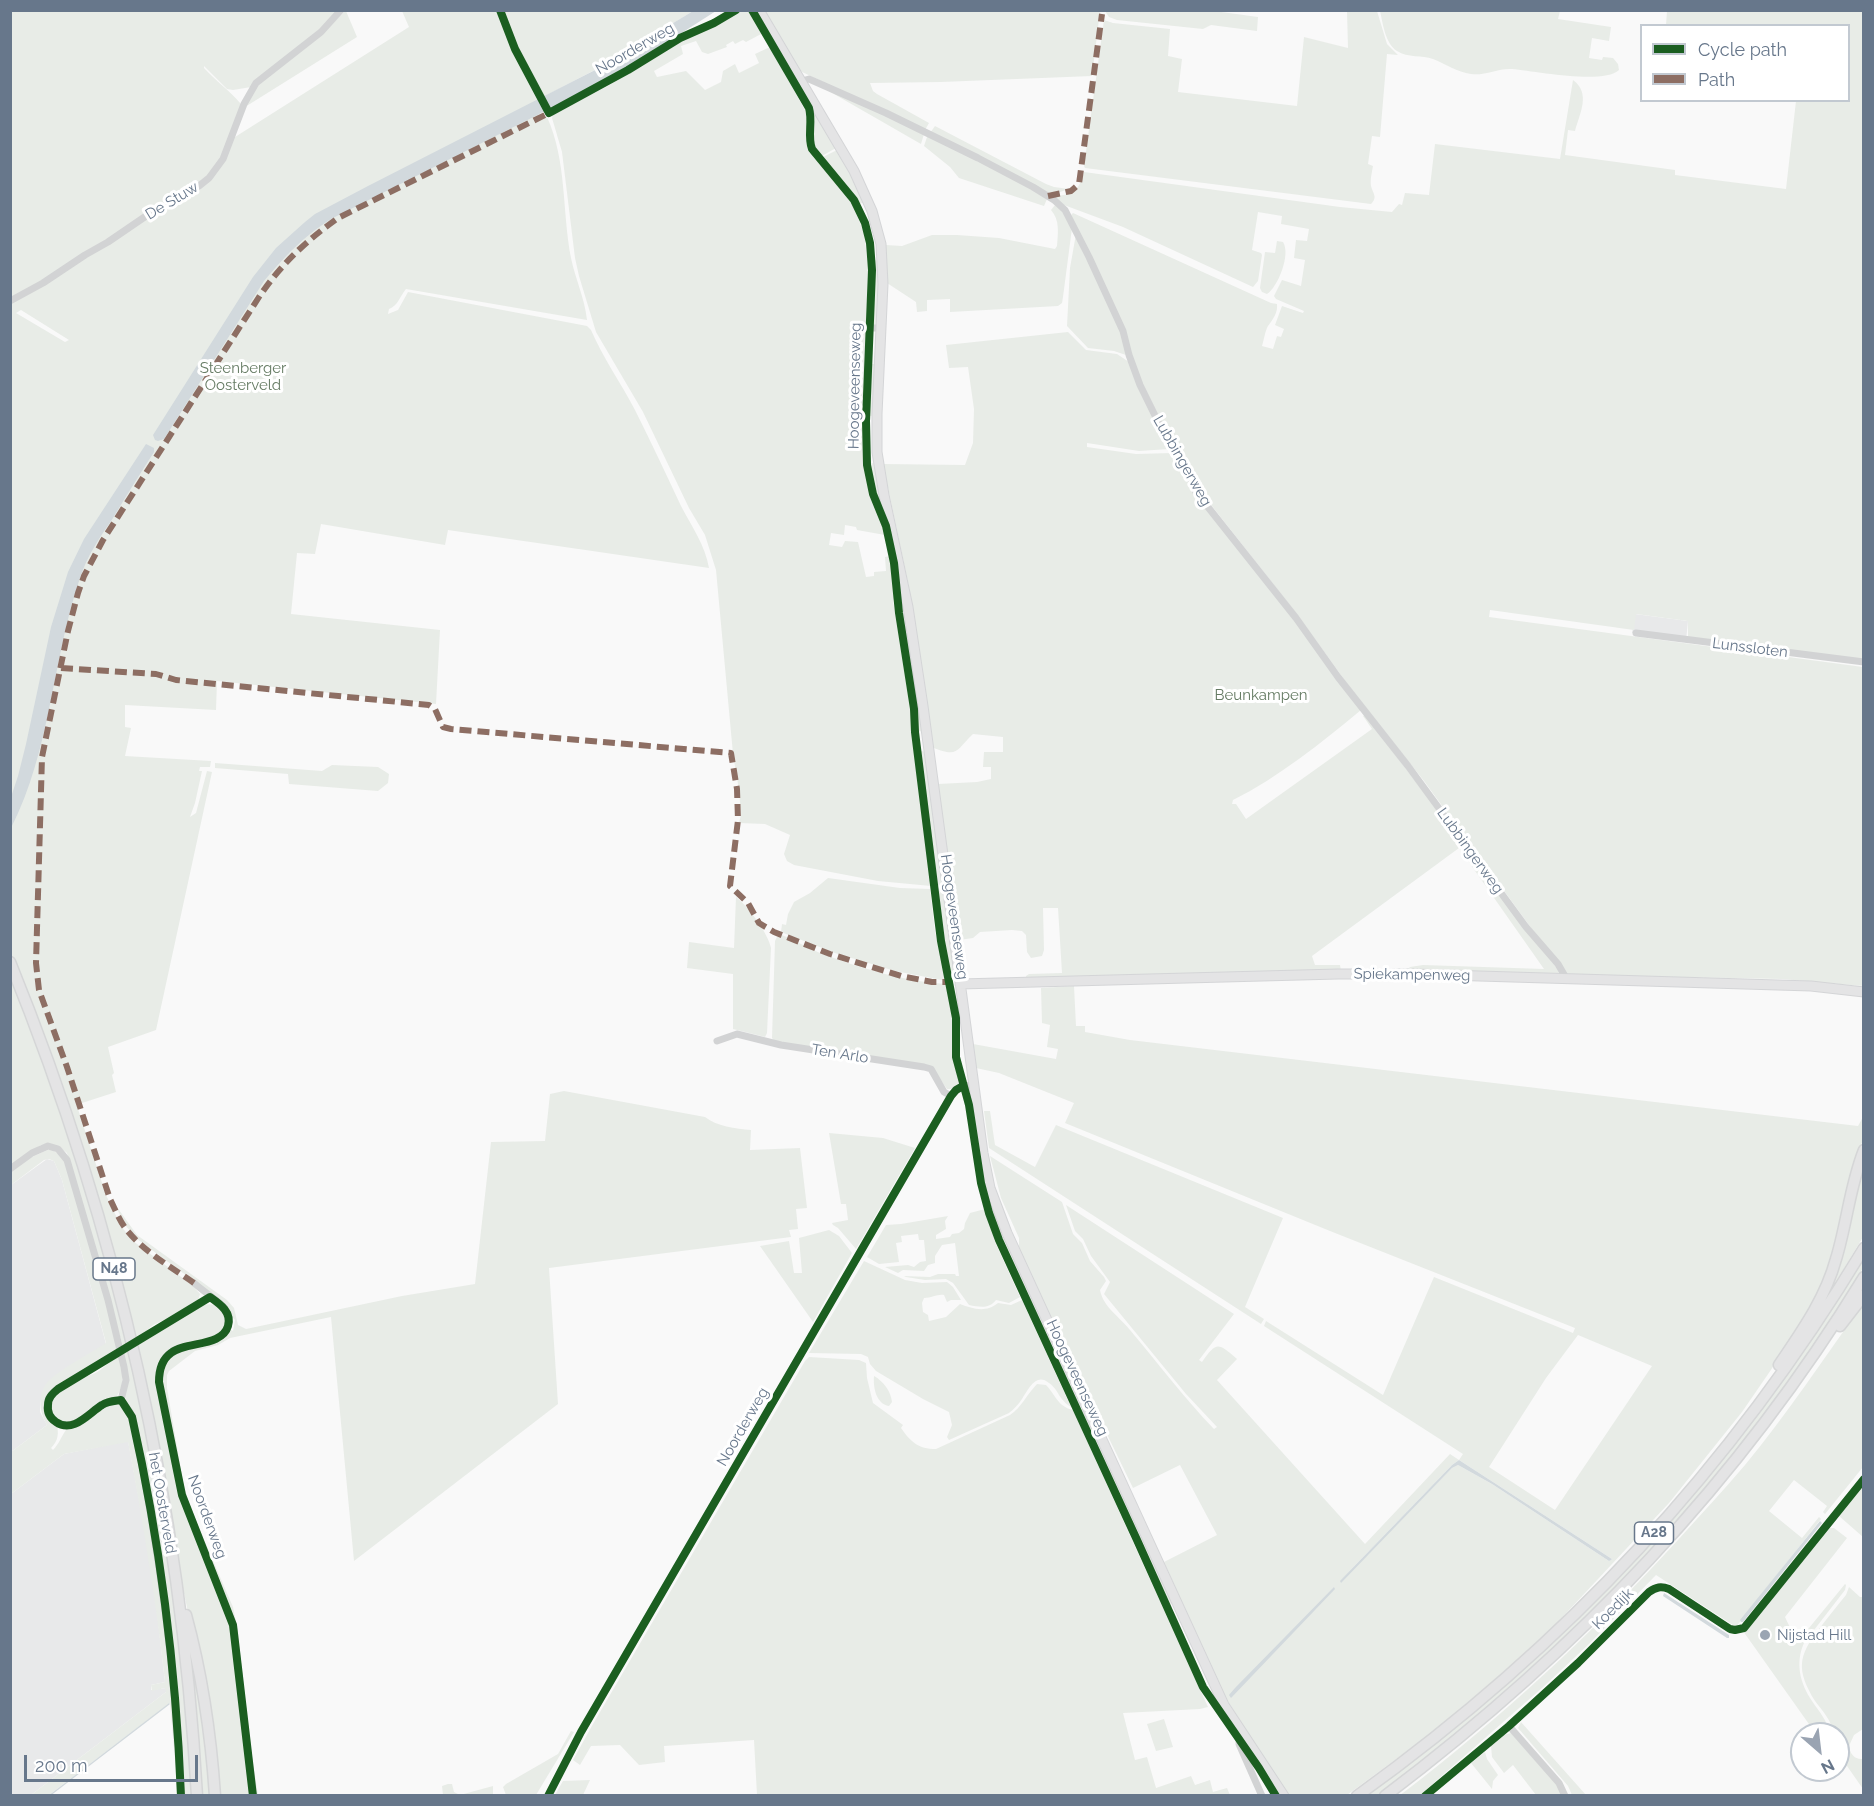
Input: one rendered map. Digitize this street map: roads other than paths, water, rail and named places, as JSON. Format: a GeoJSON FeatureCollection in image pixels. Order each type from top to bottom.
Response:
{"type":"FeatureCollection","features":[{"type":"Feature","properties":{"kind":"highway","name":"N48"},"geometry":{"type":"LineString","coordinates":[[10,962],[33,1017],[95,1200],[143,1390],[178,1587],[197,1796]]}},
{"type":"Feature","properties":{"kind":"highway","name":"A28"},"geometry":{"type":"LineString","coordinates":[[1746,1424],[1762,1391],[1811,1318],[1825,1290],[1836,1258],[1863,1150]]}},
{"type":"Feature","properties":{"kind":"highway","name":"A28"},"geometry":{"type":"LineString","coordinates":[[1357,1796],[1457,1720],[1554,1635],[1646,1542],[1746,1424],[1812,1330],[1863,1248]]}},
{"type":"Feature","properties":{"kind":"highway","name":"A28"},"geometry":{"type":"LineString","coordinates":[[1385,1796],[1511,1695],[1588,1624],[1635,1576],[1681,1526],[1756,1435],[1808,1362],[1863,1277]]}},
{"type":"Feature","properties":{"kind":"highway","name":"A28"},"geometry":{"type":"LineString","coordinates":[[1808,1362],[1827,1344],[1863,1295]]}},
{"type":"Feature","properties":{"kind":"highway","name":"N48"},"geometry":{"type":"LineString","coordinates":[[178,1587],[202,1685],[215,1796]]}},
{"type":"Feature","properties":{"kind":"main road","name":"Hoogeveenseweg"},"geometry":{"type":"LineString","coordinates":[[759,10],[854,171],[876,222],[881,244],[883,264],[876,414],[877,452],[908,607],[987,1175],[1000,1216],[1200,1655],[1224,1705],[1284,1796]]}},
{"type":"Feature","properties":{"kind":"main road","name":"Spiekampenweg"},"geometry":{"type":"LineString","coordinates":[[960,984],[1413,974],[1811,986],[1863,992]]}},
{"type":"Feature","properties":{"kind":"street","name":"De Stuw"},"geometry":{"type":"LineString","coordinates":[[10,301],[43,283],[209,178],[223,159],[244,104],[256,83],[321,32],[341,10]]}},
{"type":"Feature","properties":{"kind":"street","name":"Noorderweg"},"geometry":{"type":"LineString","coordinates":[[549,113],[628,70],[680,38],[736,10]]}},
{"type":"Feature","properties":{"kind":"street","name":"Lubbingerweg"},"geometry":{"type":"LineString","coordinates":[[802,81],[809,79],[958,148],[1033,187],[1065,210],[1123,331],[1140,385],[1169,444],[1185,467],[1196,492],[1296,618],[1526,927],[1561,967],[1566,978]]}},
{"type":"Feature","properties":{"kind":"street"},"geometry":{"type":"LineString","coordinates":[[870,328],[881,328]]}},
{"type":"Feature","properties":{"kind":"street","name":"Lunssloten"},"geometry":{"type":"LineString","coordinates":[[1636,633],[1863,662]]}},
{"type":"Feature","properties":{"kind":"street","name":"Ten Arlo"},"geometry":{"type":"LineString","coordinates":[[717,1041],[737,1034],[781,1045],[924,1067],[931,1069],[944,1092],[951,1096]]}},
{"type":"Feature","properties":{"kind":"street"},"geometry":{"type":"LineString","coordinates":[[951,1096],[959,1088],[974,1084]]}},
{"type":"Feature","properties":{"kind":"street","name":"Noorderweg"},"geometry":{"type":"LineString","coordinates":[[548,1796],[581,1732],[951,1096]]}},
{"type":"Feature","properties":{"kind":"street"},"geometry":{"type":"LineString","coordinates":[[10,1169],[32,1153],[48,1146],[58,1149],[67,1160],[108,1300],[124,1367],[126,1380],[121,1400],[104,1403],[71,1425],[55,1422],[48,1408],[48,1400],[52,1394],[117,1353]]}},
{"type":"Feature","properties":{"kind":"street","name":"Noorderweg"},"geometry":{"type":"LineString","coordinates":[[194,1283],[222,1306],[227,1312],[229,1324],[225,1332],[216,1339],[180,1348],[170,1353],[161,1365],[159,1382],[182,1495],[232,1621],[253,1796]]}},
{"type":"Feature","properties":{"kind":"street"},"geometry":{"type":"LineString","coordinates":[[139,1340],[210,1296]]}},
{"type":"Feature","properties":{"kind":"street","name":"het Oosterveld"},"geometry":{"type":"LineString","coordinates":[[121,1400],[133,1419],[159,1561],[173,1674],[181,1796]]}},
{"type":"Feature","properties":{"kind":"street","name":"Koedijk"},"geometry":{"type":"LineString","coordinates":[[1489,1743],[1578,1663],[1656,1588],[1669,1589],[1730,1629],[1744,1628],[1863,1479]]}},
{"type":"Feature","properties":{"kind":"street"},"geometry":{"type":"LineString","coordinates":[[1509,1726],[1559,1783],[1565,1796]]}},
{"type":"Feature","properties":{"kind":"street","name":"Hoogeveenseweg"},"geometry":{"type":"LineString","coordinates":[[1240,1731],[1239,1744],[1262,1796]]}},
{"type":"Feature","properties":{"kind":"waterway"},"geometry":{"type":"LineString","coordinates":[[49,1796],[169,1704]]}},
{"type":"Feature","properties":{"kind":"place","name":"Nijstad Hill"},"geometry":{"type":"Point","coordinates":[1765,1635]}},
{"type":"Feature","properties":{"kind":"park label","name":"Steenberger Oosterveld"},"geometry":{"type":"Point","coordinates":[243,376]}},
{"type":"Feature","properties":{"kind":"park label","name":"Beunkampen"},"geometry":{"type":"Point","coordinates":[1261,695]}}]}
